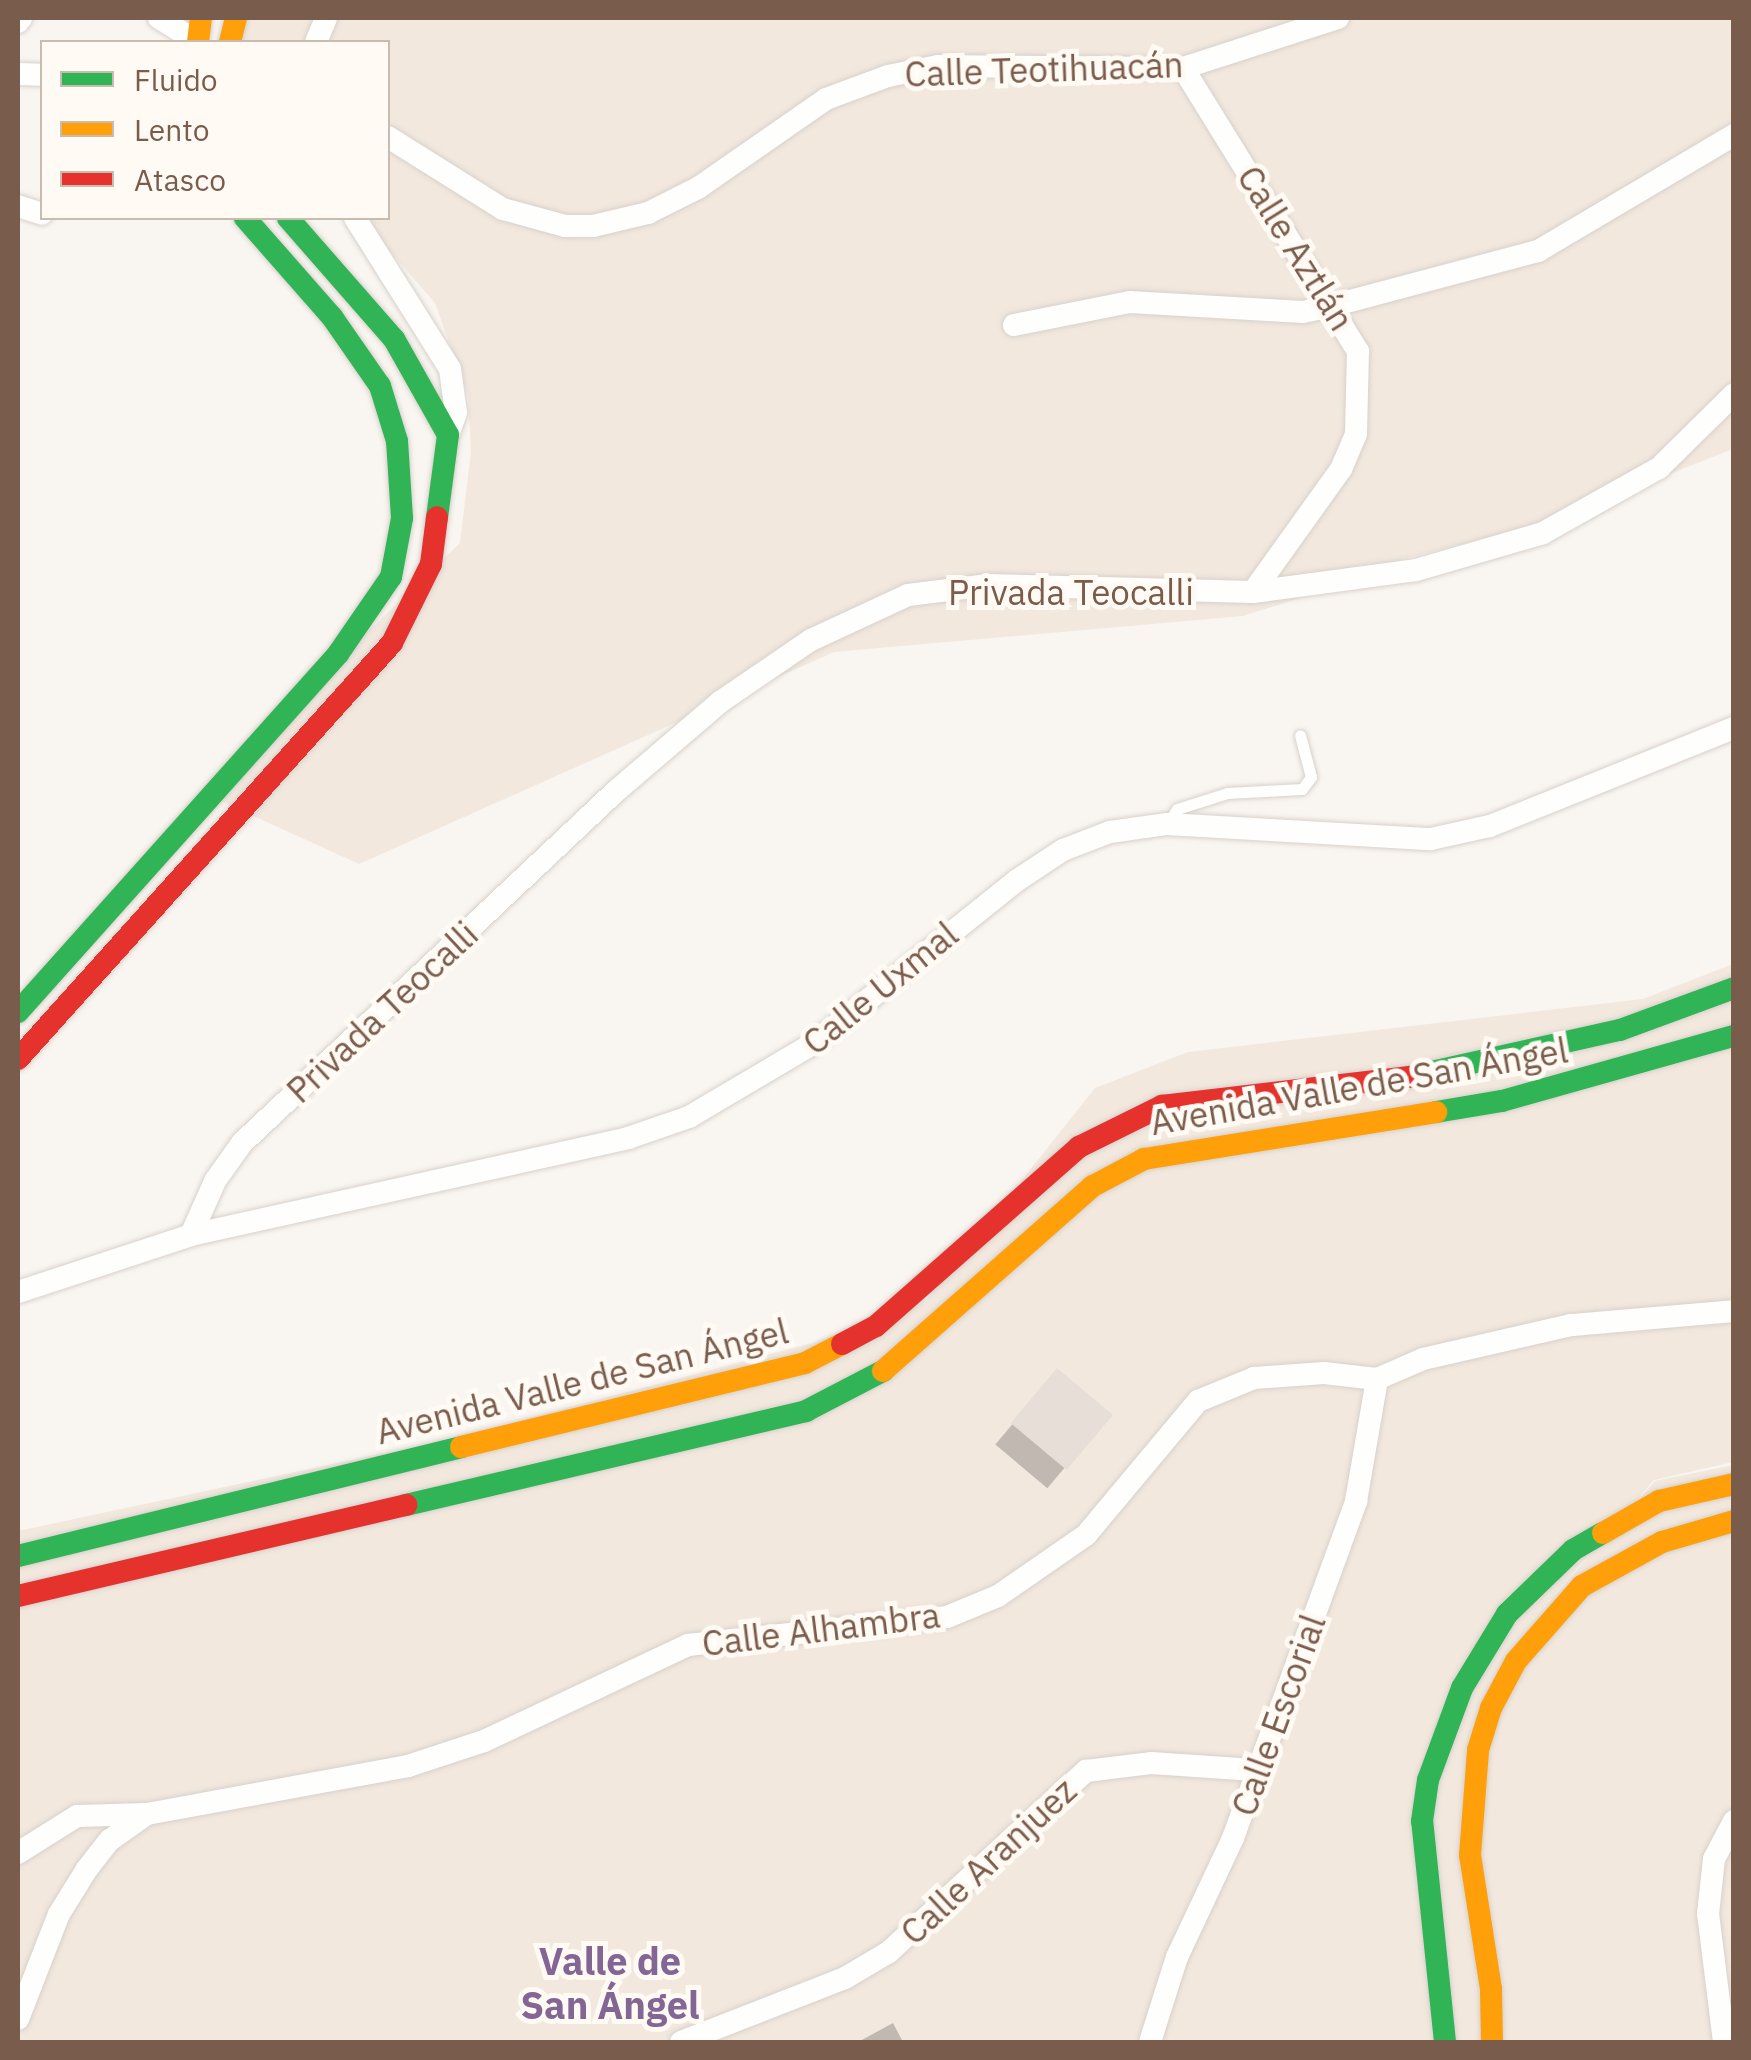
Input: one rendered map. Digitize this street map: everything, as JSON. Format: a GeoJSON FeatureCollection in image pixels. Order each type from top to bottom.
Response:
{"type":"FeatureCollection","features":[{"type":"Feature","properties":{"kind":"street"},"geometry":{"type":"LineString","coordinates":[[158,18],[195,40]]}},
{"type":"Feature","properties":{"kind":"street","name":"Calle Teotihuacán"},"geometry":{"type":"LineString","coordinates":[[390,138],[503,209],[565,226],[593,226],[648,212],[698,188],[826,100],[888,76],[938,66],[1183,68],[1338,18]]}},
{"type":"Feature","properties":{"kind":"street","name":"Calle Aztlán"},"geometry":{"type":"LineString","coordinates":[[1183,68],[1335,305],[1358,351],[1356,434],[1341,469],[1254,592]]}},
{"type":"Feature","properties":{"kind":"street"},"geometry":{"type":"LineString","coordinates":[[1014,325],[1130,302],[1302,312],[1335,305],[1538,251],[1734,134]]}},
{"type":"Feature","properties":{"kind":"street"},"geometry":{"type":"LineString","coordinates":[[18,1012],[338,654],[391,577],[402,518],[398,441],[380,386],[332,317],[247,220]]}},
{"type":"Feature","properties":{"kind":"street"},"geometry":{"type":"LineString","coordinates":[[290,220],[394,338],[448,434]]}},
{"type":"Feature","properties":{"kind":"street"},"geometry":{"type":"LineString","coordinates":[[18,1059],[392,643],[432,564],[448,434],[456,413],[450,369],[355,220]]}},
{"type":"Feature","properties":{"kind":"street","name":"Privada Teocalli"},"geometry":{"type":"LineString","coordinates":[[191,1235],[214,1181],[242,1143],[615,792],[720,702],[811,640],[908,595],[988,585],[1254,592],[1416,570],[1543,533],[1659,468],[1734,394]]}},
{"type":"Feature","properties":{"kind":"street"},"geometry":{"type":"LineString","coordinates":[[402,518],[437,526]]}},
{"type":"Feature","properties":{"kind":"street","name":"Calle Uxmal"},"geometry":{"type":"LineString","coordinates":[[18,1292],[191,1235],[628,1138],[689,1116],[814,1043],[1062,850],[1110,832],[1167,824],[1431,838],[1490,826],[1734,728]]}},
{"type":"Feature","properties":{"kind":"street","name":"Avenida Valle de San Ángel"},"geometry":{"type":"LineString","coordinates":[[18,1556],[806,1363],[876,1326],[1078,1148],[1162,1106],[1506,1060],[1620,1030],[1734,988]]}},
{"type":"Feature","properties":{"kind":"street","name":"Avenida Valle de San Ángel"},"geometry":{"type":"LineString","coordinates":[[18,1596],[806,1411],[897,1364],[1093,1186],[1144,1158],[1520,1098],[1734,1036]]}},
{"type":"Feature","properties":{"kind":"street","name":"Calle Alhambra"},"geometry":{"type":"LineString","coordinates":[[18,2018],[78,1884],[110,1840],[147,1814],[408,1766],[484,1741],[688,1645],[947,1616],[998,1596],[1086,1535],[1198,1402],[1254,1378],[1288,1373],[1377,1379],[1423,1359],[1572,1325],[1734,1310]]}},
{"type":"Feature","properties":{"kind":"street","name":"Calle Escorial"},"geometry":{"type":"LineString","coordinates":[[1150,2042],[1177,1957],[1233,1838],[1356,1501],[1377,1379]]}},
{"type":"Feature","properties":{"kind":"street"},"geometry":{"type":"LineString","coordinates":[[1445,2042],[1422,1821],[1428,1780],[1462,1688],[1506,1614],[1573,1550],[1659,1501],[1734,1484]]}},
{"type":"Feature","properties":{"kind":"street"},"geometry":{"type":"LineString","coordinates":[[1492,2042],[1487,1958],[1470,1854],[1478,1750],[1492,1708],[1516,1661],[1582,1586],[1662,1542],[1734,1521]]}},
{"type":"Feature","properties":{"kind":"street","name":"Calle Aranjuez"},"geometry":{"type":"LineString","coordinates":[[681,2042],[845,1978],[890,1952],[1086,1771],[1151,1763],[1255,1770]]}},
{"type":"Feature","properties":{"kind":"street"},"geometry":{"type":"LineString","coordinates":[[18,1853],[77,1816],[147,1814]]}},
{"type":"Feature","properties":{"kind":"street"},"geometry":{"type":"LineString","coordinates":[[1724,2042],[1708,1914],[1714,1858],[1734,1821]]}},
{"type":"Feature","properties":{"kind":"lane"},"geometry":{"type":"LineString","coordinates":[[1167,824],[1177,809],[1227,793],[1302,789],[1311,778],[1300,734]]}},
{"type":"Feature","properties":{"kind":"shaded area"},"geometry":{"type":"Polygon","coordinates":[[[231,18],[1733,18],[1733,449],[1545,523],[1402,559],[1381,572],[1243,616],[834,652],[359,864],[201,792],[460,543],[471,452],[468,395],[435,303],[363,220],[390,220],[390,40],[235,40],[231,18]]]}},
{"type":"Feature","properties":{"kind":"shaded area"},"geometry":{"type":"Polygon","coordinates":[[[1733,964],[1733,1462],[1654,1480],[1498,1660],[1655,1481],[1733,1465],[1733,2042],[18,2042],[18,1531],[450,1439],[812,1343],[926,1301],[1095,1088],[1188,1052],[1643,999],[1733,964]]]}},
{"type":"Feature","properties":{"kind":"building"},"geometry":{"type":"Polygon","coordinates":[[[1057,1368],[1113,1415],[1067,1470],[1011,1423],[1057,1368]]]}},
{"type":"Feature","properties":{"kind":"traffic: fast"},"geometry":{"type":"LineString","coordinates":[[18,1012],[338,654],[391,577],[402,518],[397,441],[380,386],[332,317],[247,220]]}},
{"type":"Feature","properties":{"kind":"traffic: fast"},"geometry":{"type":"LineString","coordinates":[[290,220],[394,339],[448,435],[437,517]]}},
{"type":"Feature","properties":{"kind":"traffic: fast"},"geometry":{"type":"LineString","coordinates":[[1409,1077],[1620,1030],[1734,988]]}},
{"type":"Feature","properties":{"kind":"traffic: fast"},"geometry":{"type":"LineString","coordinates":[[1436,1112],[1502,1101],[1734,1036]]}},
{"type":"Feature","properties":{"kind":"traffic: fast"},"geometry":{"type":"LineString","coordinates":[[406,1505],[806,1411],[883,1371]]}},
{"type":"Feature","properties":{"kind":"traffic: fast"},"geometry":{"type":"LineString","coordinates":[[18,1556],[461,1447]]}},
{"type":"Feature","properties":{"kind":"traffic: fast"},"geometry":{"type":"LineString","coordinates":[[1445,2042],[1422,1821],[1428,1780],[1462,1688],[1507,1614],[1573,1550],[1603,1533]]}},
{"type":"Feature","properties":{"kind":"traffic: slow"},"geometry":{"type":"LineString","coordinates":[[198,40],[201,18]]}},
{"type":"Feature","properties":{"kind":"traffic: slow"},"geometry":{"type":"LineString","coordinates":[[230,40],[236,18]]}},
{"type":"Feature","properties":{"kind":"traffic: slow"},"geometry":{"type":"LineString","coordinates":[[883,1371],[1093,1186],[1144,1159],[1436,1112]]}},
{"type":"Feature","properties":{"kind":"traffic: slow"},"geometry":{"type":"LineString","coordinates":[[461,1447],[805,1363],[842,1344]]}},
{"type":"Feature","properties":{"kind":"traffic: slow"},"geometry":{"type":"LineString","coordinates":[[1603,1533],[1659,1501],[1734,1484]]}},
{"type":"Feature","properties":{"kind":"traffic: slow"},"geometry":{"type":"LineString","coordinates":[[1492,2042],[1491,1989],[1470,1855],[1478,1750],[1491,1708],[1516,1661],[1582,1586],[1662,1542],[1734,1521]]}},
{"type":"Feature","properties":{"kind":"traffic: jam"},"geometry":{"type":"LineString","coordinates":[[18,1059],[392,643],[431,564],[437,517]]}},
{"type":"Feature","properties":{"kind":"traffic: jam"},"geometry":{"type":"LineString","coordinates":[[842,1344],[876,1326],[1079,1147],[1162,1106],[1409,1077]]}},
{"type":"Feature","properties":{"kind":"traffic: jam"},"geometry":{"type":"LineString","coordinates":[[18,1596],[406,1505]]}},
{"type":"Feature","properties":{"kind":"district","name":"Valle de San Ángel"},"geometry":{"type":"Point","coordinates":[610,1983]}}]}
